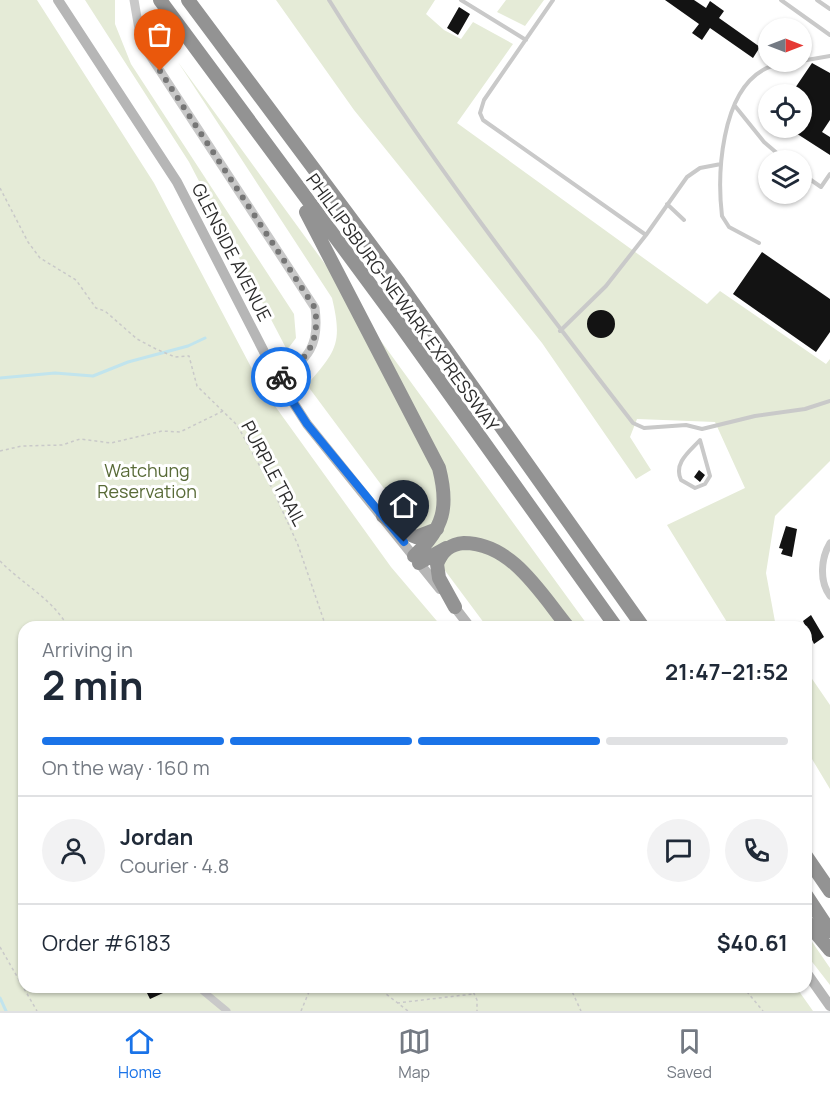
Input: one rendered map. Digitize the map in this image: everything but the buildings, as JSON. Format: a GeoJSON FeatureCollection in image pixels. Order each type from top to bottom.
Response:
{"type":"FeatureCollection","features":[{"type":"Feature","properties":{"kind":"highway","name":"PHILLIPSBURG-NEWARK EXPRESSWAY"},"geometry":{"type":"LineString","coordinates":[[160,0],[398,322],[612,621]]}},
{"type":"Feature","properties":{"kind":"highway","name":"PHILLIPSBURG-NEWARK EXPRESSWAY"},"geometry":{"type":"LineString","coordinates":[[188,0],[399,283],[639,621]]}},
{"type":"Feature","properties":{"kind":"highway"},"geometry":{"type":"LineString","coordinates":[[252,126],[315,226],[434,455],[444,493],[443,513],[437,529],[417,559]]}},
{"type":"Feature","properties":{"kind":"highway"},"geometry":{"type":"LineString","coordinates":[[383,516],[404,532],[416,537],[437,529]]}},
{"type":"Feature","properties":{"kind":"highway"},"geometry":{"type":"LineString","coordinates":[[417,559],[448,547],[475,544],[503,555],[535,585],[563,621]]}},
{"type":"Feature","properties":{"kind":"highway"},"geometry":{"type":"LineString","coordinates":[[448,547],[440,557],[438,571],[455,607]]}},
{"type":"Feature","properties":{"kind":"highway"},"geometry":{"type":"LineString","coordinates":[[812,865],[830,891]]}},
{"type":"Feature","properties":{"kind":"highway"},"geometry":{"type":"LineString","coordinates":[[812,904],[830,930]]}},
{"type":"Feature","properties":{"kind":"highway"},"geometry":{"type":"LineString","coordinates":[[812,928],[830,950]]}},
{"type":"Feature","properties":{"kind":"main road","name":"GLENSIDE AVENUE"},"geometry":{"type":"LineString","coordinates":[[58,0],[177,182],[278,379],[307,424],[466,621]]}},
{"type":"Feature","properties":{"kind":"main road"},"geometry":{"type":"LineString","coordinates":[[812,980],[830,1006]]}},
{"type":"Feature","properties":{"kind":"street"},"geometry":{"type":"LineString","coordinates":[[134,1],[140,35],[147,51],[315,308],[317,334],[313,346],[298,365],[278,379]]}},
{"type":"Feature","properties":{"kind":"street"},"geometry":{"type":"LineString","coordinates":[[830,543],[823,570],[825,588],[830,596]]}},
{"type":"Feature","properties":{"kind":"street"},"geometry":{"type":"LineString","coordinates":[[205,993],[227,1011]]}},
{"type":"Feature","properties":{"kind":"lane"},"geometry":{"type":"LineString","coordinates":[[329,0],[368,62],[475,216],[560,331],[633,423],[644,428],[686,424],[702,429],[755,416],[806,409],[830,401]]}},
{"type":"Feature","properties":{"kind":"lane"},"geometry":{"type":"LineString","coordinates":[[461,0],[526,39]]}},
{"type":"Feature","properties":{"kind":"lane"},"geometry":{"type":"LineString","coordinates":[[554,0],[484,100],[480,113],[483,120],[646,235]]}},
{"type":"Feature","properties":{"kind":"lane"},"geometry":{"type":"LineString","coordinates":[[783,0],[830,35]]}},
{"type":"Feature","properties":{"kind":"lane"},"geometry":{"type":"LineString","coordinates":[[817,0],[830,9]]}},
{"type":"Feature","properties":{"kind":"lane"},"geometry":{"type":"LineString","coordinates":[[812,59],[830,56]]}},
{"type":"Feature","properties":{"kind":"lane"},"geometry":{"type":"LineString","coordinates":[[759,243],[724,222],[721,208],[721,164],[723,134],[735,106],[760,72]]}},
{"type":"Feature","properties":{"kind":"lane"},"geometry":{"type":"LineString","coordinates":[[735,106],[773,150]]}},
{"type":"Feature","properties":{"kind":"lane"},"geometry":{"type":"LineString","coordinates":[[560,331],[606,286],[693,172],[721,164]]}},
{"type":"Feature","properties":{"kind":"lane"},"geometry":{"type":"LineString","coordinates":[[812,181],[821,187],[830,174]]}},
{"type":"Feature","properties":{"kind":"lane"},"geometry":{"type":"LineString","coordinates":[[668,204],[684,220]]}},
{"type":"Feature","properties":{"kind":"lane"},"geometry":{"type":"LineString","coordinates":[[700,440],[683,459],[678,469],[681,480],[695,488],[705,484],[710,476],[700,440],[702,429]]}},
{"type":"Feature","properties":{"kind":"path","name":"PURPLE TRAIL"},"geometry":{"type":"LineString","coordinates":[[0,188],[28,242],[40,258],[68,273],[96,308],[111,315],[137,339],[175,357],[189,356],[197,386],[237,424],[273,490],[298,545],[324,621]]}},
{"type":"Feature","properties":{"kind":"path"},"geometry":{"type":"LineString","coordinates":[[0,451],[22,446],[62,445],[80,439],[111,443],[162,431],[180,432],[224,410]]}},
{"type":"Feature","properties":{"kind":"path"},"geometry":{"type":"LineString","coordinates":[[0,561],[12,574],[35,590],[63,621]]}},
{"type":"Feature","properties":{"kind":"path"},"geometry":{"type":"LineString","coordinates":[[0,947],[18,978]]}},
{"type":"Feature","properties":{"kind":"path"},"geometry":{"type":"LineString","coordinates":[[27,993],[37,1011]]}},
{"type":"Feature","properties":{"kind":"path"},"geometry":{"type":"LineString","coordinates":[[301,1011],[308,993]]}},
{"type":"Feature","properties":{"kind":"path"},"geometry":{"type":"LineString","coordinates":[[384,993],[408,1011]]}},
{"type":"Feature","properties":{"kind":"path"},"geometry":{"type":"LineString","coordinates":[[573,993],[581,1011]]}},
{"type":"Feature","properties":{"kind":"path"},"geometry":{"type":"LineString","coordinates":[[748,993],[763,1011]]}},
{"type":"Feature","properties":{"kind":"path"},"geometry":{"type":"LineString","coordinates":[[397,1003],[473,994],[477,1000],[477,1011]]}},
{"type":"Feature","properties":{"kind":"green space","name":"Watchung Reservation"},"geometry":{"type":"Polygon","coordinates":[[[0,0],[37,0],[154,183],[262,388],[391,567],[437,621],[18,621],[18,993],[800,993],[813,1011],[0,1011],[0,0]]]}},
{"type":"Feature","properties":{"kind":"green space"},"geometry":{"type":"Polygon","coordinates":[[[85,0],[115,0],[115,24],[131,64],[294,314],[296,338],[287,350],[189,162],[85,0]]]}},
{"type":"Feature","properties":{"kind":"green space"},"geometry":{"type":"Polygon","coordinates":[[[276,0],[435,0],[426,14],[444,30],[461,39],[473,22],[513,44],[457,123],[707,304],[720,291],[826,364],[830,359],[830,461],[775,516],[766,573],[775,621],[726,621],[667,525],[745,488],[715,422],[637,419],[630,437],[651,470],[636,479],[542,343],[354,110],[276,0]]]}},
{"type":"Feature","properties":{"kind":"green space"},"geometry":{"type":"Polygon","coordinates":[[[506,0],[544,0],[525,26],[497,12],[506,0]]]}},
{"type":"Feature","properties":{"kind":"green space"},"geometry":{"type":"Polygon","coordinates":[[[178,62],[585,621],[483,621],[307,385],[331,355],[337,337],[332,298],[178,62]]]}},
{"type":"Feature","properties":{"kind":"green space"},"geometry":{"type":"Polygon","coordinates":[[[812,679],[830,705],[830,789],[812,759],[812,679]]]}},
{"type":"Feature","properties":{"kind":"green space"},"geometry":{"type":"Polygon","coordinates":[[[812,942],[830,968],[830,985],[812,962],[812,942]]]}},
{"type":"Feature","properties":{"kind":"waterway"},"geometry":{"type":"LineString","coordinates":[[0,378],[55,373],[93,376],[128,362],[188,346],[205,338]]}},
{"type":"Feature","properties":{"kind":"waterway"},"geometry":{"type":"LineString","coordinates":[[0,998],[6,1011]]}},
{"type":"Feature","properties":{"kind":"way so far"},"geometry":{"type":"LineString","coordinates":[[160,71],[315,308],[317,334],[313,346],[298,365],[281,377]]}},
{"type":"Feature","properties":{"kind":"route"},"geometry":{"type":"LineString","coordinates":[[281,377],[278,379],[307,424],[404,542]]}}]}
